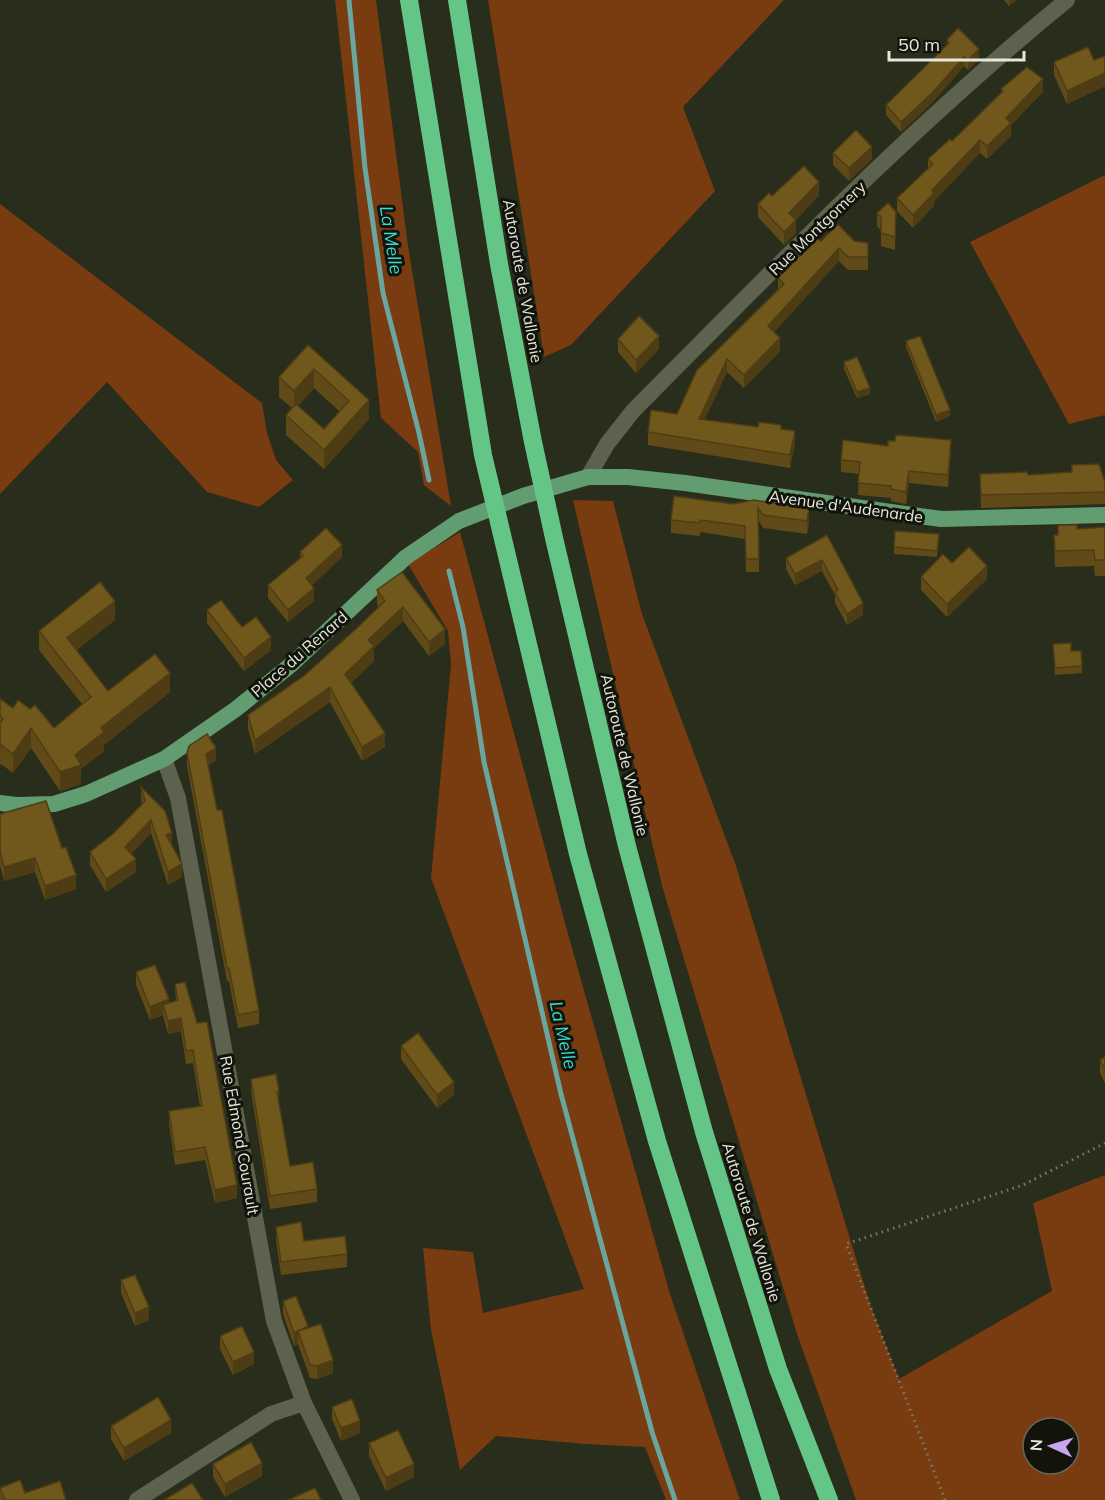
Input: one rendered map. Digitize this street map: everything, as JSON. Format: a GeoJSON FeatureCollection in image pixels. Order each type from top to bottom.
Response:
{"type":"FeatureCollection","features":[{"type":"Feature","properties":{"kind":"highway"},"geometry":{"type":"LineString","coordinates":[[409,0],[483,455],[578,854],[657,1142],[771,1500]]}},
{"type":"Feature","properties":{"kind":"highway","name":"Autoroute de Wallonie"},"geometry":{"type":"LineString","coordinates":[[457,0],[499,264],[533,442],[627,846],[704,1132],[778,1369],[829,1500]]}},
{"type":"Feature","properties":{"kind":"main road","name":"Avenue d'Audenarde"},"geometry":{"type":"LineString","coordinates":[[588,477],[628,477],[685,483],[941,519],[1105,515]]}},
{"type":"Feature","properties":{"kind":"main road","name":"Place du Renard"},"geometry":{"type":"LineString","coordinates":[[0,803],[54,804],[86,794],[164,759],[236,709],[292,664],[406,557],[459,521],[523,496],[588,477]]}},
{"type":"Feature","properties":{"kind":"street","name":"Rue Montgomery"},"geometry":{"type":"LineString","coordinates":[[588,477],[607,444],[633,411],[819,225],[1006,49],[1067,0]]}},
{"type":"Feature","properties":{"kind":"street","name":"Rue Edmond Courault"},"geometry":{"type":"LineString","coordinates":[[164,759],[178,798],[274,1321],[304,1403],[352,1500]]}},
{"type":"Feature","properties":{"kind":"street"},"geometry":{"type":"LineString","coordinates":[[137,1500],[271,1414],[304,1403]]}},
{"type":"Feature","properties":{"kind":"path"},"geometry":{"type":"LineString","coordinates":[[945,1500],[846,1244],[1023,1185],[1105,1143]]}},
{"type":"Feature","properties":{"kind":"shaded area"},"geometry":{"type":"Polygon","coordinates":[[[335,0],[376,0],[408,246],[451,506],[424,485],[418,452],[381,418],[335,0]]]}},
{"type":"Feature","properties":{"kind":"shaded area"},"geometry":{"type":"Polygon","coordinates":[[[488,0],[784,0],[683,107],[715,191],[571,345],[544,357],[488,0]]]}},
{"type":"Feature","properties":{"kind":"shaded area"},"geometry":{"type":"Polygon","coordinates":[[[1105,175],[1105,415],[1069,424],[970,242],[1105,175]]]}},
{"type":"Feature","properties":{"kind":"shaded area"},"geometry":{"type":"Polygon","coordinates":[[[0,204],[262,403],[267,433],[276,460],[293,480],[259,507],[207,492],[107,382],[0,494],[0,204]]]}},
{"type":"Feature","properties":{"kind":"shaded area"},"geometry":{"type":"Polygon","coordinates":[[[573,500],[613,501],[642,614],[736,866],[871,1307],[899,1379],[1052,1291],[1033,1203],[1105,1175],[1105,1500],[856,1500],[797,1334],[662,886],[573,500]]]}},
{"type":"Feature","properties":{"kind":"shaded area"},"geometry":{"type":"Polygon","coordinates":[[[460,532],[568,934],[670,1294],[740,1500],[666,1500],[645,1447],[496,1436],[460,1470],[431,1330],[423,1248],[473,1252],[483,1313],[584,1289],[431,878],[451,665],[448,631],[408,564],[460,532]]]}},
{"type":"Feature","properties":{"kind":"building"},"geometry":{"type":"Polygon","coordinates":[[[958,28],[979,49],[968,60],[964,57],[932,93],[901,122],[886,105],[949,43],[947,40],[958,28]]]}},
{"type":"Feature","properties":{"kind":"building"},"geometry":{"type":"Polygon","coordinates":[[[1088,47],[1094,60],[1105,56],[1105,73],[1067,91],[1054,62],[1088,47]]]}},
{"type":"Feature","properties":{"kind":"building"},"geometry":{"type":"Polygon","coordinates":[[[1027,67],[1043,79],[1006,118],[1011,123],[987,146],[980,140],[932,190],[934,193],[913,215],[897,198],[933,164],[928,159],[950,139],[952,141],[1003,91],[1001,89],[1027,67]]]}},
{"type":"Feature","properties":{"kind":"building"},"geometry":{"type":"Polygon","coordinates":[[[856,130],[872,147],[849,168],[833,153],[856,130]]]}},
{"type":"Feature","properties":{"kind":"building"},"geometry":{"type":"Polygon","coordinates":[[[804,166],[819,182],[789,213],[796,220],[784,232],[758,204],[769,193],[772,196],[804,166]]]}},
{"type":"Feature","properties":{"kind":"building"},"geometry":{"type":"Polygon","coordinates":[[[888,203],[896,212],[895,237],[881,233],[881,217],[877,213],[888,203]]]}},
{"type":"Feature","properties":{"kind":"building"},"geometry":{"type":"Polygon","coordinates":[[[838,224],[854,241],[868,243],[868,257],[848,257],[839,248],[768,326],[780,338],[744,375],[727,359],[699,419],[758,427],[759,422],[781,425],[781,429],[795,431],[790,455],[648,432],[651,410],[677,414],[697,370],[784,284],[778,278],[803,252],[798,247],[811,235],[821,241],[838,224]]]}},
{"type":"Feature","properties":{"kind":"building"},"geometry":{"type":"Polygon","coordinates":[[[639,316],[659,336],[636,360],[618,339],[639,316]]]}},
{"type":"Feature","properties":{"kind":"building"},"geometry":{"type":"Polygon","coordinates":[[[920,336],[950,410],[936,415],[906,341],[920,336]]]}},
{"type":"Feature","properties":{"kind":"building"},"geometry":{"type":"Polygon","coordinates":[[[308,345],[369,400],[324,450],[286,415],[296,404],[324,429],[349,401],[314,369],[294,391],[279,377],[308,345]]]}},
{"type":"Feature","properties":{"kind":"building"},"geometry":{"type":"Polygon","coordinates":[[[857,357],[870,388],[857,392],[844,362],[857,357]]]}},
{"type":"Feature","properties":{"kind":"building"},"geometry":{"type":"Polygon","coordinates":[[[896,435],[951,440],[948,475],[909,471],[906,492],[891,489],[891,486],[858,483],[860,462],[841,460],[843,440],[888,446],[888,441],[895,441],[896,435]]]}},
{"type":"Feature","properties":{"kind":"building"},"geometry":{"type":"Polygon","coordinates":[[[1099,464],[1105,482],[1105,492],[981,495],[980,474],[1027,472],[1028,475],[1072,472],[1072,465],[1099,464]]]}},
{"type":"Feature","properties":{"kind":"building"},"geometry":{"type":"Polygon","coordinates":[[[674,496],[733,504],[754,500],[809,509],[807,521],[763,515],[758,508],[759,559],[746,559],[745,526],[700,520],[700,523],[671,520],[674,496]]]}},
{"type":"Feature","properties":{"kind":"building"},"geometry":{"type":"Polygon","coordinates":[[[1058,525],[1077,525],[1077,529],[1105,527],[1105,560],[1095,560],[1094,550],[1055,551],[1054,535],[1058,535],[1058,525]]]}},
{"type":"Feature","properties":{"kind":"building"},"geometry":{"type":"Polygon","coordinates":[[[326,528],[342,545],[306,578],[314,588],[288,610],[268,585],[303,556],[300,552],[326,528]]]}},
{"type":"Feature","properties":{"kind":"building"},"geometry":{"type":"Polygon","coordinates":[[[895,531],[939,534],[937,551],[894,547],[895,531]]]}},
{"type":"Feature","properties":{"kind":"building"},"geometry":{"type":"Polygon","coordinates":[[[827,535],[863,603],[847,614],[835,592],[838,590],[822,560],[795,574],[786,558],[827,535]]]}},
{"type":"Feature","properties":{"kind":"building"},"geometry":{"type":"Polygon","coordinates":[[[969,547],[987,566],[947,604],[921,577],[943,554],[952,563],[969,547]]]}},
{"type":"Feature","properties":{"kind":"building"},"geometry":{"type":"Polygon","coordinates":[[[402,572],[445,629],[429,642],[403,607],[368,640],[374,646],[345,674],[385,733],[362,747],[330,687],[255,740],[248,715],[305,675],[357,628],[385,601],[377,590],[402,572]]]}},
{"type":"Feature","properties":{"kind":"building"},"geometry":{"type":"Polygon","coordinates":[[[100,582],[115,601],[67,638],[108,691],[155,654],[170,673],[101,728],[104,732],[75,755],[81,765],[60,772],[31,728],[13,754],[1,745],[0,748],[0,723],[3,719],[0,716],[0,699],[13,708],[18,700],[30,709],[35,705],[54,728],[91,697],[39,631],[100,582]]]}},
{"type":"Feature","properties":{"kind":"building"},"geometry":{"type":"Polygon","coordinates":[[[221,600],[242,627],[256,617],[271,637],[244,658],[207,610],[221,600]]]}},
{"type":"Feature","properties":{"kind":"building"},"geometry":{"type":"Polygon","coordinates":[[[1071,643],[1071,651],[1081,651],[1082,666],[1055,668],[1053,644],[1071,643]]]}},
{"type":"Feature","properties":{"kind":"building"},"geometry":{"type":"Polygon","coordinates":[[[207,734],[216,748],[206,754],[217,810],[222,810],[259,1011],[238,1015],[229,968],[227,968],[187,753],[189,746],[207,734]]]}},
{"type":"Feature","properties":{"kind":"building"},"geometry":{"type":"Polygon","coordinates":[[[141,787],[165,811],[172,833],[166,835],[182,864],[168,872],[151,820],[125,847],[136,859],[106,879],[90,852],[113,834],[145,801],[141,787]]]}},
{"type":"Feature","properties":{"kind":"building"},"geometry":{"type":"Polygon","coordinates":[[[46,801],[62,848],[66,847],[76,875],[45,886],[35,858],[4,867],[0,851],[0,814],[46,801]]]}},
{"type":"Feature","properties":{"kind":"building"},"geometry":{"type":"Polygon","coordinates":[[[155,965],[169,999],[150,1007],[136,972],[155,965]]]}},
{"type":"Feature","properties":{"kind":"building"},"geometry":{"type":"Polygon","coordinates":[[[185,982],[197,1023],[207,1022],[237,1185],[215,1190],[205,1147],[175,1152],[169,1111],[202,1106],[193,1050],[186,1051],[181,1018],[168,1021],[163,1005],[178,1000],[175,984],[185,982]]]}},
{"type":"Feature","properties":{"kind":"building"},"geometry":{"type":"Polygon","coordinates":[[[418,1033],[454,1082],[437,1095],[401,1046],[418,1033]]]}},
{"type":"Feature","properties":{"kind":"building"},"geometry":{"type":"Polygon","coordinates":[[[1105,1057],[1105,1070],[1100,1060],[1105,1057]]]}},
{"type":"Feature","properties":{"kind":"building"},"geometry":{"type":"Polygon","coordinates":[[[276,1074],[290,1166],[313,1162],[317,1189],[270,1196],[251,1079],[276,1074]]]}},
{"type":"Feature","properties":{"kind":"building"},"geometry":{"type":"Polygon","coordinates":[[[301,1222],[304,1241],[345,1236],[347,1254],[281,1262],[276,1227],[301,1222]]]}},
{"type":"Feature","properties":{"kind":"building"},"geometry":{"type":"Polygon","coordinates":[[[135,1275],[149,1307],[135,1313],[121,1280],[135,1275]]]}},
{"type":"Feature","properties":{"kind":"building"},"geometry":{"type":"Polygon","coordinates":[[[296,1296],[308,1326],[294,1333],[283,1301],[296,1296]]]}},
{"type":"Feature","properties":{"kind":"building"},"geometry":{"type":"Polygon","coordinates":[[[321,1324],[333,1360],[317,1366],[310,1365],[298,1331],[321,1324]]]}},
{"type":"Feature","properties":{"kind":"building"},"geometry":{"type":"Polygon","coordinates":[[[242,1326],[254,1352],[233,1362],[220,1336],[242,1326]]]}},
{"type":"Feature","properties":{"kind":"building"},"geometry":{"type":"Polygon","coordinates":[[[158,1397],[171,1420],[124,1448],[111,1426],[158,1397]]]}},
{"type":"Feature","properties":{"kind":"building"},"geometry":{"type":"Polygon","coordinates":[[[352,1399],[360,1421],[341,1428],[332,1407],[352,1399]]]}},
{"type":"Feature","properties":{"kind":"building"},"geometry":{"type":"Polygon","coordinates":[[[398,1430],[414,1464],[386,1478],[369,1443],[398,1430]]]}},
{"type":"Feature","properties":{"kind":"building"},"geometry":{"type":"Polygon","coordinates":[[[251,1442],[262,1463],[225,1484],[213,1464],[251,1442]]]}},
{"type":"Feature","properties":{"kind":"building"},"geometry":{"type":"Polygon","coordinates":[[[20,1480],[25,1493],[60,1481],[66,1500],[5,1500],[0,1488],[20,1480]]]}},
{"type":"Feature","properties":{"kind":"building"},"geometry":{"type":"Polygon","coordinates":[[[192,1483],[203,1500],[164,1500],[192,1483]]]}},
{"type":"Feature","properties":{"kind":"building"},"geometry":{"type":"Polygon","coordinates":[[[315,1488],[321,1500],[288,1500],[315,1488]]]}},
{"type":"Feature","properties":{"kind":"waterway","name":"La Melle"},"geometry":{"type":"LineString","coordinates":[[349,0],[365,168],[383,293],[429,480]]}},
{"type":"Feature","properties":{"kind":"waterway","name":"La Melle"},"geometry":{"type":"LineString","coordinates":[[449,571],[463,627],[484,762],[561,1094],[652,1432],[675,1500]]}}]}
